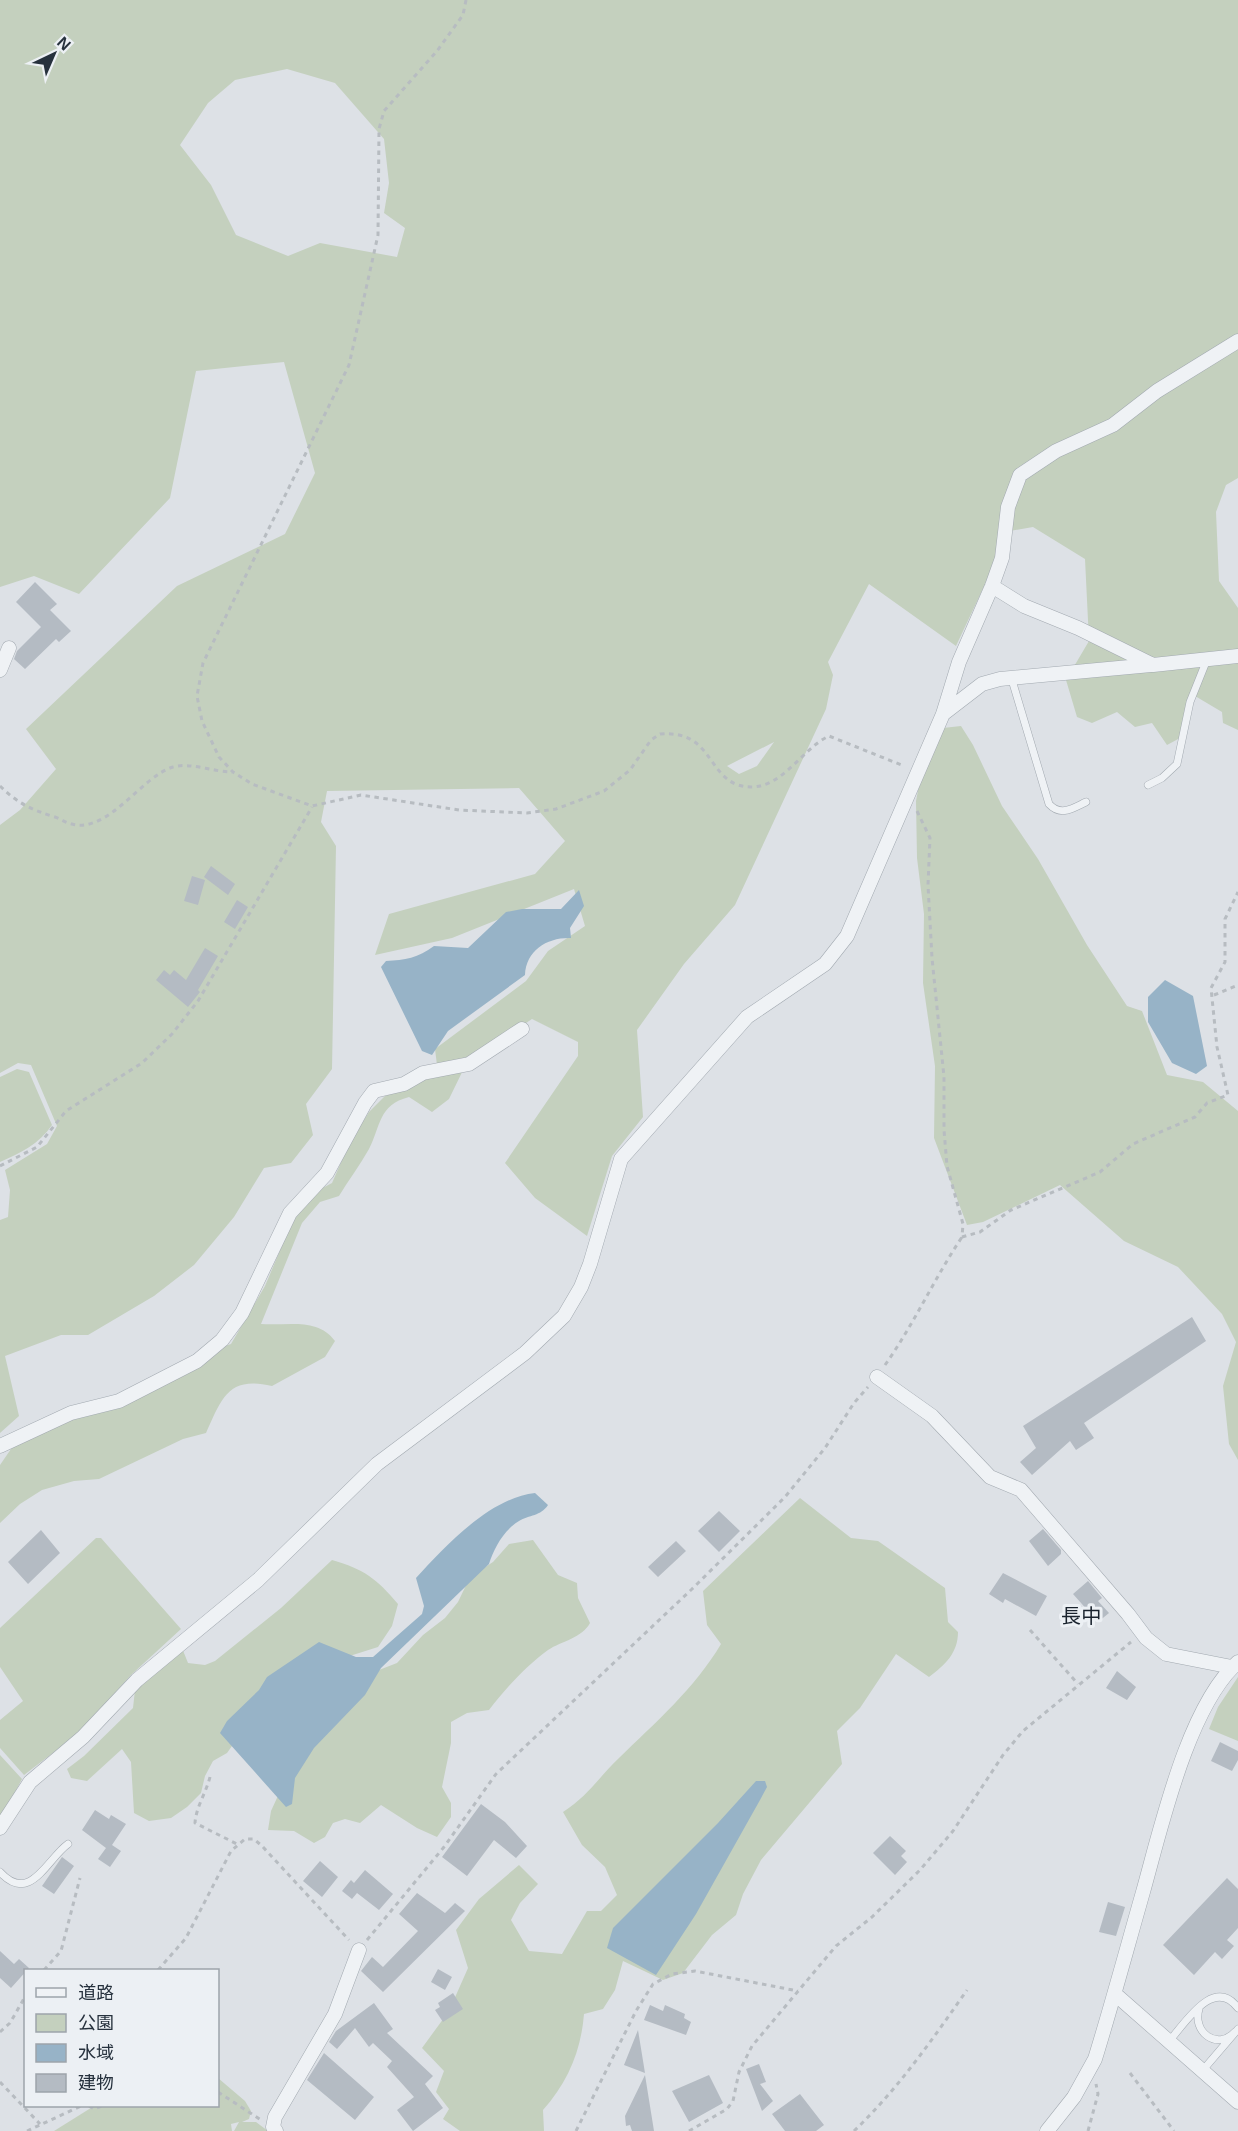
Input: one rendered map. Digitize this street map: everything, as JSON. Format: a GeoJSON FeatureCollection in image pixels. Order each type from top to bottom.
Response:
{"type":"FeatureCollection","features":[{"type":"Feature","properties":{"kind":"street"},"geometry":{"type":"LineString","coordinates":[[0,1828],[30,1782],[83,1737],[137,1680],[258,1580],[377,1464],[525,1353],[564,1316],[581,1287],[590,1264],[621,1159],[747,1017],[833,956],[851,927],[943,714],[959,662],[992,586],[1002,558],[1008,507],[1020,475],[1056,450],[1113,425],[1157,391],[1216,352],[1238,341]]}},
{"type":"Feature","properties":{"kind":"street"},"geometry":{"type":"LineString","coordinates":[[992,586],[1024,606],[1078,628],[1153,665]]}},
{"type":"Feature","properties":{"kind":"street"},"geometry":{"type":"LineString","coordinates":[[0,670],[9,648]]}},
{"type":"Feature","properties":{"kind":"street"},"geometry":{"type":"LineString","coordinates":[[943,714],[982,684],[1000,679],[1012,680],[1153,665],[1206,662],[1238,656]]}},
{"type":"Feature","properties":{"kind":"street"},"geometry":{"type":"LineString","coordinates":[[0,1446],[71,1413],[119,1401],[197,1361],[222,1340],[242,1313],[290,1213],[327,1173],[365,1103],[374,1091],[404,1084],[423,1073],[470,1064],[522,1029]]}},
{"type":"Feature","properties":{"kind":"street"},"geometry":{"type":"LineString","coordinates":[[877,1377],[932,1416],[990,1477],[1021,1490],[1142,1633],[1166,1654],[1235,1664],[1202,1714],[1177,1777],[1095,2059],[1089,2073],[1047,2131]]}},
{"type":"Feature","properties":{"kind":"street"},"geometry":{"type":"LineString","coordinates":[[274,2129],[275,2117],[335,2014],[358,1950]]}},
{"type":"Feature","properties":{"kind":"street"},"geometry":{"type":"LineString","coordinates":[[1114,1994],[1170,2040],[1238,2102]]}},
{"type":"Feature","properties":{"kind":"lane"},"geometry":{"type":"LineString","coordinates":[[1148,785],[1162,778],[1177,764],[1190,702],[1206,662]]}},
{"type":"Feature","properties":{"kind":"lane"},"geometry":{"type":"LineString","coordinates":[[1012,680],[1049,804],[1054,809],[1067,811],[1086,802]]}},
{"type":"Feature","properties":{"kind":"lane"},"geometry":{"type":"LineString","coordinates":[[0,1872],[16,1883],[26,1883],[41,1875],[57,1852],[68,1844]]}},
{"type":"Feature","properties":{"kind":"lane"},"geometry":{"type":"LineString","coordinates":[[1170,2040],[1207,2000],[1221,1996],[1233,2002],[1238,2008]]}},
{"type":"Feature","properties":{"kind":"lane"},"geometry":{"type":"LineString","coordinates":[[1202,2004],[1197,2023],[1204,2035],[1218,2041],[1237,2031]]}},
{"type":"Feature","properties":{"kind":"lane"},"geometry":{"type":"LineString","coordinates":[[1203,2070],[1237,2031]]}},
{"type":"Feature","properties":{"kind":"path"},"geometry":{"type":"LineString","coordinates":[[466,0],[463,15],[437,51],[384,111],[379,129],[378,235],[350,365],[203,663],[197,696],[202,721],[219,757],[233,772],[252,784],[312,806],[361,795],[459,810],[527,813],[556,809],[604,791],[630,771],[651,741],[660,734],[668,733],[686,736],[700,746],[728,778],[739,785],[760,785],[777,778],[795,766],[817,742],[829,736],[917,771]]}},
{"type":"Feature","properties":{"kind":"path"},"geometry":{"type":"LineString","coordinates":[[0,786],[15,801],[29,810],[73,825],[85,825],[107,815],[154,778],[174,766],[233,772]]}},
{"type":"Feature","properties":{"kind":"path"},"geometry":{"type":"LineString","coordinates":[[160,1969],[186,1938],[199,1917],[231,1851],[245,1839],[254,1839],[262,1846],[358,1950],[444,1847],[496,1774],[667,1614],[785,1497],[825,1448],[854,1403],[877,1377],[911,1328],[936,1276],[962,1238],[963,1224],[947,1166],[944,1077],[932,958],[930,838],[917,811],[905,803]]}},
{"type":"Feature","properties":{"kind":"path"},"geometry":{"type":"LineString","coordinates":[[0,1166],[37,1147],[66,1111],[142,1063],[172,1034],[198,1000],[312,806]]}},
{"type":"Feature","properties":{"kind":"path"},"geometry":{"type":"LineString","coordinates":[[962,1238],[980,1232],[1011,1210],[1100,1172],[1133,1144],[1195,1117],[1207,1103],[1228,1095],[1217,1047],[1212,988],[1225,962],[1225,919],[1238,892]]}},
{"type":"Feature","properties":{"kind":"path"},"geometry":{"type":"LineString","coordinates":[[1214,996],[1238,985]]}},
{"type":"Feature","properties":{"kind":"path"},"geometry":{"type":"LineString","coordinates":[[1030,1630],[1078,1684]]}},
{"type":"Feature","properties":{"kind":"path"},"geometry":{"type":"LineString","coordinates":[[689,2131],[727,2109],[733,2102],[745,2057],[836,1946],[873,1917],[920,1870],[966,1812],[1003,1755],[1023,1731],[1142,1633]]}},
{"type":"Feature","properties":{"kind":"path"},"geometry":{"type":"LineString","coordinates":[[210,1778],[205,1796],[195,1812],[195,1823],[237,1844]]}},
{"type":"Feature","properties":{"kind":"path"},"geometry":{"type":"LineString","coordinates":[[46,1969],[61,1951],[80,1878]]}},
{"type":"Feature","properties":{"kind":"path"},"geometry":{"type":"LineString","coordinates":[[576,2131],[631,2021],[653,1984],[672,1974],[695,1971],[798,1991]]}},
{"type":"Feature","properties":{"kind":"path"},"geometry":{"type":"LineString","coordinates":[[854,2131],[882,2105],[967,1990]]}},
{"type":"Feature","properties":{"kind":"path"},"geometry":{"type":"LineString","coordinates":[[0,2032],[10,2023],[24,1998]]}},
{"type":"Feature","properties":{"kind":"path"},"geometry":{"type":"LineString","coordinates":[[1088,2131],[1099,2089],[1089,2073]]}},
{"type":"Feature","properties":{"kind":"path"},"geometry":{"type":"LineString","coordinates":[[1130,2073],[1171,2130]]}},
{"type":"Feature","properties":{"kind":"path"},"geometry":{"type":"LineString","coordinates":[[0,2082],[40,2124]]}},
{"type":"Feature","properties":{"kind":"path"},"geometry":{"type":"LineString","coordinates":[[219,2093],[274,2129]]}},
{"type":"Feature","properties":{"kind":"path"},"geometry":{"type":"LineString","coordinates":[[27,2131],[79,2107]]}},
{"type":"Feature","properties":{"kind":"green space"},"geometry":{"type":"Polygon","coordinates":[[[0,0],[1238,0],[1238,478],[1226,485],[1216,512],[1219,581],[1238,608],[1238,730],[1223,723],[1222,712],[1190,693],[1180,738],[1167,745],[1152,723],[1135,727],[1117,712],[1092,723],[1077,717],[1066,680],[1089,641],[1085,559],[1033,527],[1010,531],[956,646],[869,584],[828,662],[833,675],[826,709],[735,905],[684,964],[637,1030],[643,1117],[612,1156],[587,1236],[535,1198],[505,1163],[578,1056],[578,1042],[532,1019],[467,1062],[449,1099],[432,1112],[409,1097],[391,1105],[382,1117],[369,1149],[339,1196],[320,1202],[302,1223],[261,1324],[301,1324],[320,1328],[335,1341],[325,1357],[272,1386],[245,1384],[236,1387],[222,1400],[206,1433],[183,1439],[99,1479],[74,1481],[42,1490],[20,1504],[0,1523],[0,1465],[11,1449],[31,1436],[212,1350],[231,1344],[265,1286],[295,1215],[313,1193],[332,1183],[350,1142],[369,1112],[385,1096],[421,1082],[437,1065],[435,1049],[526,981],[548,951],[585,926],[574,889],[452,938],[375,955],[389,914],[535,874],[565,841],[519,788],[327,791],[321,822],[336,846],[332,1069],[306,1104],[313,1135],[291,1163],[264,1168],[234,1217],[194,1265],[154,1296],[88,1335],[61,1335],[5,1356],[19,1416],[0,1433],[0,1220],[8,1217],[10,1190],[5,1170],[47,1144],[57,1126],[31,1065],[18,1063],[0,1073],[0,825],[20,810],[56,769],[26,729],[177,586],[285,534],[315,473],[284,362],[196,371],[170,498],[79,594],[34,576],[0,587],[0,0]],[[287,69],[235,80],[208,103],[180,145],[211,185],[236,235],[288,256],[320,243],[397,257],[405,228],[384,213],[389,183],[384,139],[335,83],[287,69]],[[774,742],[727,766],[739,774],[757,766],[774,742]]]}},
{"type":"Feature","properties":{"kind":"green space"},"geometry":{"type":"Polygon","coordinates":[[[961,726],[973,745],[1002,806],[1038,859],[1087,945],[1127,1006],[1142,1011],[1167,1075],[1203,1082],[1238,1111],[1238,1460],[1229,1444],[1223,1386],[1236,1342],[1222,1314],[1178,1267],[1124,1241],[1060,1185],[983,1222],[967,1225],[934,1138],[935,1066],[923,983],[924,914],[917,858],[916,801],[921,775],[943,728],[961,726]]]}},
{"type":"Feature","properties":{"kind":"green space"},"geometry":{"type":"Polygon","coordinates":[[[17,1069],[29,1072],[52,1125],[29,1147],[0,1162],[0,1077],[17,1069]]]}},
{"type":"Feature","properties":{"kind":"green space"},"geometry":{"type":"Polygon","coordinates":[[[800,1498],[851,1538],[878,1541],[945,1588],[948,1622],[958,1632],[953,1652],[945,1663],[929,1677],[896,1654],[860,1708],[837,1731],[842,1764],[761,1860],[743,1894],[736,1915],[712,1935],[683,1973],[663,1980],[623,1961],[615,1990],[603,2009],[584,2014],[580,2041],[572,2065],[560,2088],[543,2110],[544,2131],[460,2131],[443,2119],[449,2109],[436,2092],[444,2071],[422,2048],[449,2011],[468,1968],[456,1930],[479,1899],[519,1865],[538,1884],[520,1903],[511,1920],[529,1951],[562,1954],[587,1911],[601,1911],[617,1895],[605,1867],[582,1845],[563,1812],[586,1793],[674,1704],[711,1660],[721,1644],[707,1625],[703,1591],[800,1498]]]}},
{"type":"Feature","properties":{"kind":"green space"},"geometry":{"type":"Polygon","coordinates":[[[96,1538],[101,1538],[181,1629],[131,1675],[79,1733],[24,1775],[0,1748],[0,1720],[23,1701],[0,1667],[0,1628],[96,1538]]]}},
{"type":"Feature","properties":{"kind":"green space"},"geometry":{"type":"Polygon","coordinates":[[[533,1540],[558,1575],[577,1583],[578,1598],[590,1623],[582,1632],[548,1650],[532,1663],[489,1710],[467,1713],[451,1722],[451,1743],[442,1787],[451,1803],[451,1817],[437,1837],[417,1828],[381,1805],[360,1823],[345,1819],[333,1823],[325,1837],[314,1843],[294,1831],[268,1830],[271,1811],[282,1787],[361,1677],[397,1663],[423,1635],[445,1618],[458,1602],[470,1577],[493,1562],[509,1544],[533,1540]]]}},
{"type":"Feature","properties":{"kind":"green space"},"geometry":{"type":"Polygon","coordinates":[[[332,1560],[361,1571],[376,1581],[390,1595],[398,1604],[392,1626],[378,1647],[337,1660],[244,1729],[227,1753],[213,1761],[205,1776],[201,1793],[187,1807],[171,1818],[149,1821],[134,1813],[131,1762],[122,1749],[87,1781],[71,1778],[67,1769],[84,1756],[133,1708],[135,1690],[182,1648],[188,1663],[205,1665],[215,1661],[281,1608],[332,1560]]]}},
{"type":"Feature","properties":{"kind":"green space"},"geometry":{"type":"Polygon","coordinates":[[[1238,1677],[1238,1741],[1209,1729],[1218,1707],[1238,1677]]]}},
{"type":"Feature","properties":{"kind":"green space"},"geometry":{"type":"Polygon","coordinates":[[[0,1755],[22,1779],[0,1820],[0,1755]]]}},
{"type":"Feature","properties":{"kind":"green space"},"geometry":{"type":"Polygon","coordinates":[[[219,2079],[245,2101],[251,2111],[249,2119],[242,2122],[256,2122],[268,2131],[234,2131],[239,2122],[231,2124],[232,2131],[54,2131],[92,2107],[219,2107],[219,2079]]]}},
{"type":"Feature","properties":{"kind":"water"},"geometry":{"type":"Polygon","coordinates":[[[579,890],[584,906],[570,928],[571,938],[554,940],[540,947],[529,959],[525,975],[448,1031],[432,1055],[422,1051],[381,967],[386,961],[411,958],[434,946],[468,948],[506,912],[522,909],[561,909],[579,890]]]}},
{"type":"Feature","properties":{"kind":"water"},"geometry":{"type":"Polygon","coordinates":[[[1165,980],[1193,996],[1207,1066],[1196,1074],[1172,1063],[1148,1022],[1148,997],[1165,980]]]}},
{"type":"Feature","properties":{"kind":"water"},"geometry":{"type":"Polygon","coordinates":[[[535,1493],[548,1505],[545,1509],[519,1521],[509,1529],[497,1546],[489,1564],[381,1668],[365,1695],[314,1748],[295,1778],[292,1804],[286,1807],[220,1733],[227,1721],[259,1690],[267,1677],[319,1642],[356,1657],[373,1657],[422,1614],[424,1606],[416,1578],[440,1552],[469,1525],[485,1514],[518,1497],[535,1493]]]}},
{"type":"Feature","properties":{"kind":"water"},"geometry":{"type":"Polygon","coordinates":[[[756,1781],[765,1781],[767,1787],[696,1914],[656,1975],[607,1948],[613,1928],[718,1823],[756,1781]]]}},
{"type":"Feature","properties":{"kind":"building"},"geometry":{"type":"Polygon","coordinates":[[[35,582],[57,604],[50,610],[71,631],[59,642],[56,639],[25,669],[14,659],[17,651],[41,627],[16,602],[35,582]]]}},
{"type":"Feature","properties":{"kind":"building"},"geometry":{"type":"Polygon","coordinates":[[[211,866],[235,884],[228,895],[204,877],[211,866]]]}},
{"type":"Feature","properties":{"kind":"building"},"geometry":{"type":"Polygon","coordinates":[[[192,876],[205,880],[198,905],[184,901],[192,876]]]}},
{"type":"Feature","properties":{"kind":"building"},"geometry":{"type":"Polygon","coordinates":[[[237,900],[248,907],[235,929],[224,922],[237,900]]]}},
{"type":"Feature","properties":{"kind":"building"},"geometry":{"type":"Polygon","coordinates":[[[205,948],[218,956],[198,990],[200,992],[188,1007],[156,980],[164,970],[170,975],[174,970],[186,980],[205,948]]]}},
{"type":"Feature","properties":{"kind":"building"},"geometry":{"type":"Polygon","coordinates":[[[1192,1317],[1206,1341],[1084,1423],[1094,1438],[1076,1450],[1070,1441],[1032,1475],[1020,1462],[1036,1448],[1023,1426],[1192,1317]]]}},
{"type":"Feature","properties":{"kind":"building"},"geometry":{"type":"Polygon","coordinates":[[[719,1511],[740,1531],[719,1552],[698,1531],[719,1511]]]}},
{"type":"Feature","properties":{"kind":"building"},"geometry":{"type":"Polygon","coordinates":[[[1043,1529],[1061,1550],[1061,1554],[1048,1566],[1029,1541],[1043,1529]]]}},
{"type":"Feature","properties":{"kind":"building"},"geometry":{"type":"Polygon","coordinates":[[[41,1530],[60,1553],[28,1584],[8,1562],[41,1530]]]}},
{"type":"Feature","properties":{"kind":"building"},"geometry":{"type":"Polygon","coordinates":[[[676,1541],[686,1551],[658,1577],[648,1567],[676,1541]]]}},
{"type":"Feature","properties":{"kind":"building"},"geometry":{"type":"Polygon","coordinates":[[[1003,1573],[1047,1596],[1036,1616],[1005,1599],[1003,1603],[989,1594],[1003,1573]]]}},
{"type":"Feature","properties":{"kind":"building"},"geometry":{"type":"Polygon","coordinates":[[[1088,1581],[1102,1598],[1098,1601],[1109,1613],[1098,1622],[1073,1594],[1088,1581]]]}},
{"type":"Feature","properties":{"kind":"building"},"geometry":{"type":"Polygon","coordinates":[[[1117,1671],[1136,1687],[1127,1700],[1106,1688],[1117,1671]]]}},
{"type":"Feature","properties":{"kind":"building"},"geometry":{"type":"Polygon","coordinates":[[[1220,1742],[1238,1751],[1238,1760],[1232,1771],[1211,1761],[1220,1742]]]}},
{"type":"Feature","properties":{"kind":"building"},"geometry":{"type":"Polygon","coordinates":[[[481,1804],[505,1822],[527,1846],[516,1858],[494,1840],[467,1876],[442,1857],[481,1804]]]}},
{"type":"Feature","properties":{"kind":"building"},"geometry":{"type":"Polygon","coordinates":[[[95,1810],[109,1819],[111,1815],[126,1824],[112,1845],[121,1851],[110,1867],[98,1859],[106,1848],[82,1830],[95,1810]]]}},
{"type":"Feature","properties":{"kind":"building"},"geometry":{"type":"Polygon","coordinates":[[[890,1836],[906,1851],[901,1856],[907,1862],[895,1875],[873,1853],[890,1836]]]}},
{"type":"Feature","properties":{"kind":"building"},"geometry":{"type":"Polygon","coordinates":[[[62,1857],[74,1866],[54,1894],[42,1886],[62,1857]]]}},
{"type":"Feature","properties":{"kind":"building"},"geometry":{"type":"Polygon","coordinates":[[[320,1861],[338,1877],[322,1897],[303,1881],[320,1861]]]}},
{"type":"Feature","properties":{"kind":"building"},"geometry":{"type":"Polygon","coordinates":[[[365,1870],[393,1894],[379,1910],[357,1893],[352,1899],[342,1891],[351,1880],[354,1883],[365,1870]]]}},
{"type":"Feature","properties":{"kind":"building"},"geometry":{"type":"Polygon","coordinates":[[[1227,1878],[1238,1889],[1238,1928],[1227,1940],[1234,1946],[1222,1959],[1215,1952],[1194,1975],[1163,1945],[1227,1878]]]}},
{"type":"Feature","properties":{"kind":"building"},"geometry":{"type":"Polygon","coordinates":[[[417,1893],[445,1913],[455,1903],[465,1911],[383,1992],[361,1971],[372,1957],[383,1967],[418,1931],[399,1914],[417,1893]]]}},
{"type":"Feature","properties":{"kind":"building"},"geometry":{"type":"Polygon","coordinates":[[[1108,1902],[1125,1907],[1116,1936],[1099,1932],[1108,1902]]]}},
{"type":"Feature","properties":{"kind":"building"},"geometry":{"type":"Polygon","coordinates":[[[0,1951],[14,1964],[19,1959],[29,1968],[24,1969],[24,1974],[11,1988],[0,1978],[0,1951]]]}},
{"type":"Feature","properties":{"kind":"building"},"geometry":{"type":"Polygon","coordinates":[[[438,1969],[452,1977],[445,1990],[431,1982],[438,1969]]]}},
{"type":"Feature","properties":{"kind":"building"},"geometry":{"type":"Polygon","coordinates":[[[453,1993],[463,2009],[443,2022],[435,2010],[440,2007],[438,2003],[453,1993]]]}},
{"type":"Feature","properties":{"kind":"building"},"geometry":{"type":"Polygon","coordinates":[[[374,2003],[393,2029],[387,2033],[433,2076],[425,2084],[443,2108],[413,2131],[397,2110],[414,2097],[387,2067],[392,2061],[373,2043],[369,2047],[355,2028],[337,2049],[329,2042],[336,2031],[374,2003]]]}},
{"type":"Feature","properties":{"kind":"building"},"geometry":{"type":"Polygon","coordinates":[[[650,2005],[663,2011],[665,2005],[685,2014],[684,2018],[691,2022],[686,2035],[644,2020],[650,2005]]]}},
{"type":"Feature","properties":{"kind":"building"},"geometry":{"type":"Polygon","coordinates":[[[638,2030],[645,2073],[624,2065],[638,2030]]]}},
{"type":"Feature","properties":{"kind":"building"},"geometry":{"type":"Polygon","coordinates":[[[324,2053],[374,2097],[355,2120],[307,2080],[324,2053]]]}},
{"type":"Feature","properties":{"kind":"building"},"geometry":{"type":"Polygon","coordinates":[[[759,2064],[766,2082],[760,2084],[773,2101],[762,2111],[746,2069],[759,2064]]]}},
{"type":"Feature","properties":{"kind":"building"},"geometry":{"type":"Polygon","coordinates":[[[645,2075],[654,2131],[632,2131],[630,2125],[626,2126],[625,2116],[645,2075]]]}},
{"type":"Feature","properties":{"kind":"building"},"geometry":{"type":"Polygon","coordinates":[[[709,2075],[723,2103],[689,2122],[672,2091],[709,2075]]]}},
{"type":"Feature","properties":{"kind":"building"},"geometry":{"type":"Polygon","coordinates":[[[800,2094],[824,2125],[816,2131],[785,2131],[772,2114],[800,2094]]]}},
{"type":"Feature","properties":{"kind":"district","name":"長中"},"geometry":{"type":"Point","coordinates":[1081,1616]}}]}
